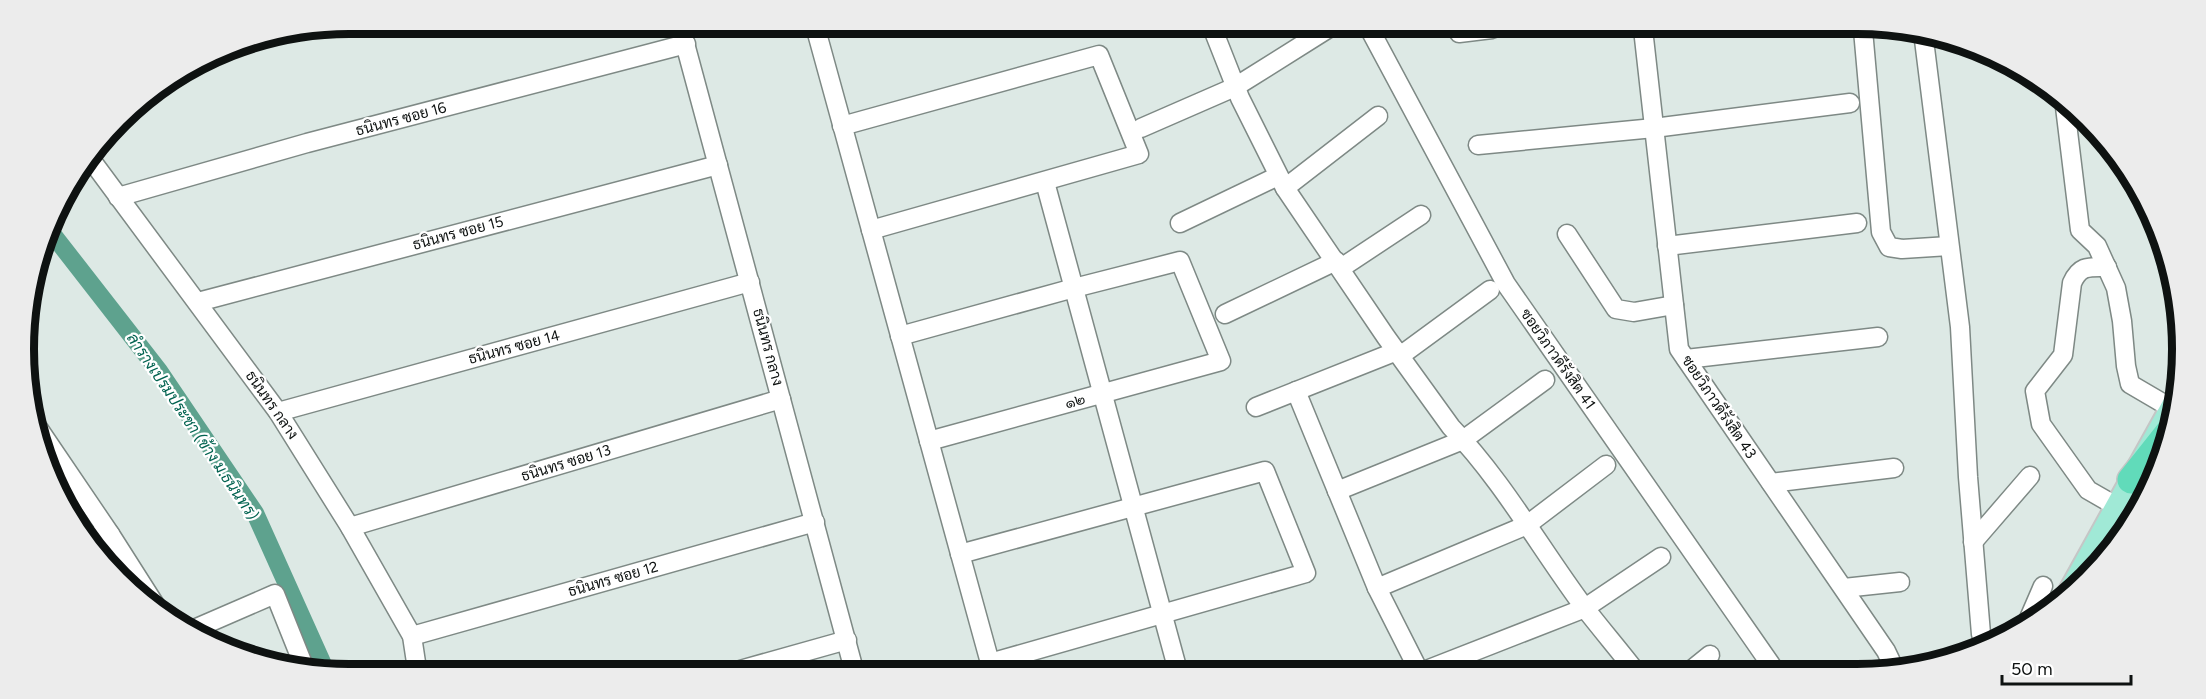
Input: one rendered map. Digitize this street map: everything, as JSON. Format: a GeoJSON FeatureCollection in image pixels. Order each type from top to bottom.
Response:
{"type":"FeatureCollection","features":[{"type":"Feature","properties":{"kind":"highway"},"geometry":{"type":"LineString","coordinates":[[2131,480],[2161,431]]}},
{"type":"Feature","properties":{"kind":"main road"},"geometry":{"type":"LineString","coordinates":[[2082,569],[2131,480]]}},
{"type":"Feature","properties":{"kind":"street","name":"ธนินทร กลาง"},"geometry":{"type":"LineString","coordinates":[[683,34],[853,664]]}},
{"type":"Feature","properties":{"kind":"street"},"geometry":{"type":"LineString","coordinates":[[817,34],[990,664]]}},
{"type":"Feature","properties":{"kind":"street"},"geometry":{"type":"LineString","coordinates":[[1215,34],[1235,87],[1282,182],[1398,354],[1527,525],[1585,608],[1630,664]]}},
{"type":"Feature","properties":{"kind":"street"},"geometry":{"type":"LineString","coordinates":[[1141,128],[1235,87],[1319,34]]}},
{"type":"Feature","properties":{"kind":"street","name":"ซอยวิภาวดีรังสิต 41"},"geometry":{"type":"LineString","coordinates":[[1372,34],[1506,284],[1770,664]]}},
{"type":"Feature","properties":{"kind":"street","name":"ซอยวิภาวดีรังสิต 43"},"geometry":{"type":"LineString","coordinates":[[1644,34],[1679,349],[1887,651],[1892,663]]}},
{"type":"Feature","properties":{"kind":"street"},"geometry":{"type":"LineString","coordinates":[[1863,34],[1881,232],[1889,247],[1902,249],[1949,246]]}},
{"type":"Feature","properties":{"kind":"street"},"geometry":{"type":"LineString","coordinates":[[1924,42],[1960,327],[1973,542],[1982,638]]}},
{"type":"Feature","properties":{"kind":"street","name":"ธนินทร ซอย 16"},"geometry":{"type":"LineString","coordinates":[[118,197],[307,143],[686,44]]}},
{"type":"Feature","properties":{"kind":"street"},"geometry":{"type":"LineString","coordinates":[[842,126],[1099,55],[1139,154],[871,230]]}},
{"type":"Feature","properties":{"kind":"street"},"geometry":{"type":"LineString","coordinates":[[1478,145],[1654,128],[1850,103]]}},
{"type":"Feature","properties":{"kind":"street"},"geometry":{"type":"LineString","coordinates":[[1180,224],[1282,182],[1378,116]]}},
{"type":"Feature","properties":{"kind":"street"},"geometry":{"type":"LineString","coordinates":[[2067,116],[2080,230],[2097,246],[2116,288],[2130,384],[2165,409]]}},
{"type":"Feature","properties":{"kind":"street","name":"ธนินทร กลาง"},"geometry":{"type":"LineString","coordinates":[[95,165],[278,412],[350,527],[412,636],[416,664]]}},
{"type":"Feature","properties":{"kind":"street","name":"ธนินทร ซอย 15"},"geometry":{"type":"LineString","coordinates":[[198,302],[718,165]]}},
{"type":"Feature","properties":{"kind":"street"},"geometry":{"type":"LineString","coordinates":[[1045,182],[1176,664]]}},
{"type":"Feature","properties":{"kind":"street"},"geometry":{"type":"LineString","coordinates":[[1225,314],[1338,265],[1420,216]]}},
{"type":"Feature","properties":{"kind":"street"},"geometry":{"type":"LineString","coordinates":[[1667,246],[1857,223]]}},
{"type":"Feature","properties":{"kind":"street"},"geometry":{"type":"LineString","coordinates":[[1567,234],[1616,309],[1634,312],[1674,305]]}},
{"type":"Feature","properties":{"kind":"street","name":"๑๒"},"geometry":{"type":"LineString","coordinates":[[929,441],[1221,361],[1180,261],[1074,288]]}},
{"type":"Feature","properties":{"kind":"street"},"geometry":{"type":"LineString","coordinates":[[2107,267],[2088,267],[2076,273],[2072,283],[2063,355],[2035,391],[2041,424],[2048,434],[2088,490],[2116,506]]}},
{"type":"Feature","properties":{"kind":"street","name":"ธนินทร ซอย 14"},"geometry":{"type":"LineString","coordinates":[[278,412],[750,282]]}},
{"type":"Feature","properties":{"kind":"street"},"geometry":{"type":"LineString","coordinates":[[900,336],[1074,288]]}},
{"type":"Feature","properties":{"kind":"street"},"geometry":{"type":"LineString","coordinates":[[1256,407],[1398,354],[1490,290]]}},
{"type":"Feature","properties":{"kind":"street"},"geometry":{"type":"LineString","coordinates":[[1686,359],[1878,337]]}},
{"type":"Feature","properties":{"kind":"street"},"geometry":{"type":"LineString","coordinates":[[1337,491],[1463,440],[1545,380]]}},
{"type":"Feature","properties":{"kind":"street"},"geometry":{"type":"LineString","coordinates":[[1296,391],[1377,588],[1418,664]]}},
{"type":"Feature","properties":{"kind":"street","name":"ธนินทร ซอย 13"},"geometry":{"type":"LineString","coordinates":[[350,527],[782,399]]}},
{"type":"Feature","properties":{"kind":"street"},"geometry":{"type":"LineString","coordinates":[[52,455],[110,534],[144,588]]}},
{"type":"Feature","properties":{"kind":"street"},"geometry":{"type":"LineString","coordinates":[[1377,588],[1527,525],[1606,465]]}},
{"type":"Feature","properties":{"kind":"street"},"geometry":{"type":"LineString","coordinates":[[1771,483],[1894,468]]}},
{"type":"Feature","properties":{"kind":"street"},"geometry":{"type":"LineString","coordinates":[[960,554],[1265,471],[1306,573],[1001,664]]}},
{"type":"Feature","properties":{"kind":"street"},"geometry":{"type":"LineString","coordinates":[[1973,542],[2030,476]]}},
{"type":"Feature","properties":{"kind":"street","name":"ธนินทร ซอย 12"},"geometry":{"type":"LineString","coordinates":[[412,636],[815,522]]}},
{"type":"Feature","properties":{"kind":"street"},"geometry":{"type":"LineString","coordinates":[[96,536],[110,534]]}},
{"type":"Feature","properties":{"kind":"street"},"geometry":{"type":"LineString","coordinates":[[1440,664],[1585,608],[1661,558]]}},
{"type":"Feature","properties":{"kind":"street"},"geometry":{"type":"LineString","coordinates":[[1844,588],[1900,582]]}},
{"type":"Feature","properties":{"kind":"street"},"geometry":{"type":"LineString","coordinates":[[2032,611],[2043,586]]}},
{"type":"Feature","properties":{"kind":"street"},"geometry":{"type":"LineString","coordinates":[[200,626],[275,594],[302,661]]}},
{"type":"Feature","properties":{"kind":"street"},"geometry":{"type":"LineString","coordinates":[[761,664],[847,640]]}},
{"type":"Feature","properties":{"kind":"street"},"geometry":{"type":"LineString","coordinates":[[1699,664],[1710,655]]}},
{"type":"Feature","properties":{"kind":"waterway","name":"ลำรางเปรมประชา (ข้าง ม.ธนินทร)"},"geometry":{"type":"LineString","coordinates":[[55,237],[159,371],[255,513],[322,663]]}}]}
